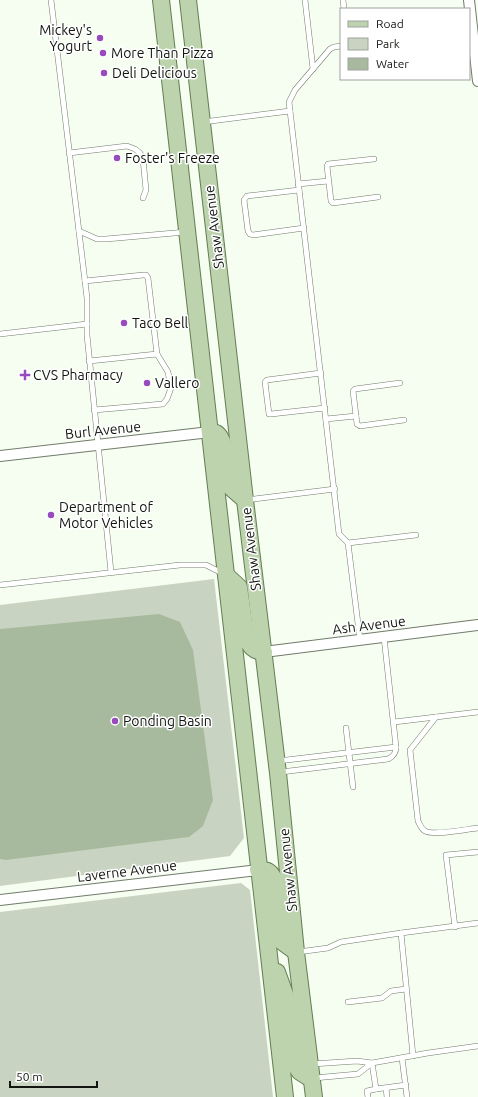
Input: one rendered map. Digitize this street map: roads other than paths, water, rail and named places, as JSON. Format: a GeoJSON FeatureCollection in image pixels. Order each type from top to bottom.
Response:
{"type":"FeatureCollection","features":[{"type":"Feature","properties":{"kind":"main road","name":"Shaw Avenue"},"geometry":{"type":"LineString","coordinates":[[161,0],[258,870],[285,1097]]}},
{"type":"Feature","properties":{"kind":"main road","name":"Shaw Avenue"},"geometry":{"type":"LineString","coordinates":[[188,0],[245,500],[264,652],[296,952],[314,1097]]}},
{"type":"Feature","properties":{"kind":"main road"},"geometry":{"type":"LineString","coordinates":[[210,432],[216,434],[222,439],[229,486],[245,500]]}},
{"type":"Feature","properties":{"kind":"main road"},"geometry":{"type":"LineString","coordinates":[[226,575],[239,587],[246,637],[249,644],[257,651],[264,652]]}},
{"type":"Feature","properties":{"kind":"main road"},"geometry":{"type":"LineString","coordinates":[[258,870],[265,870],[271,873],[274,879],[281,941],[296,952]]}},
{"type":"Feature","properties":{"kind":"main road"},"geometry":{"type":"LineString","coordinates":[[266,936],[286,997],[295,1066],[300,1072],[311,1072]]}},
{"type":"Feature","properties":{"kind":"street"},"geometry":{"type":"LineString","coordinates":[[470,0],[478,81]]}},
{"type":"Feature","properties":{"kind":"street","name":"Burl Avenue"},"geometry":{"type":"LineString","coordinates":[[0,456],[210,432]]}},
{"type":"Feature","properties":{"kind":"street","name":"Ash Avenue"},"geometry":{"type":"LineString","coordinates":[[264,652],[478,625]]}},
{"type":"Feature","properties":{"kind":"street","name":"Laverne Avenue"},"geometry":{"type":"LineString","coordinates":[[0,900],[258,870]]}},
{"type":"Feature","properties":{"kind":"lane"},"geometry":{"type":"LineString","coordinates":[[51,0],[87,298],[89,361],[112,572]]}},
{"type":"Feature","properties":{"kind":"lane"},"geometry":{"type":"LineString","coordinates":[[305,0],[313,69]]}},
{"type":"Feature","properties":{"kind":"lane"},"geometry":{"type":"LineString","coordinates":[[340,46],[330,49],[295,90],[289,102],[340,534],[348,543],[360,640]]}},
{"type":"Feature","properties":{"kind":"lane"},"geometry":{"type":"LineString","coordinates":[[202,122],[290,111]]}},
{"type":"Feature","properties":{"kind":"lane"},"geometry":{"type":"LineString","coordinates":[[69,153],[123,146],[135,149],[140,153],[143,159],[146,190],[143,198]]}},
{"type":"Feature","properties":{"kind":"lane"},"geometry":{"type":"LineString","coordinates":[[374,159],[328,164],[328,181],[331,201],[333,203],[378,197]]}},
{"type":"Feature","properties":{"kind":"lane"},"geometry":{"type":"LineString","coordinates":[[304,228],[253,235],[250,234],[248,231],[244,200],[247,196],[328,181]]}},
{"type":"Feature","properties":{"kind":"lane"},"geometry":{"type":"LineString","coordinates":[[79,232],[96,239],[187,232]]}},
{"type":"Feature","properties":{"kind":"lane"},"geometry":{"type":"LineString","coordinates":[[84,282],[146,275],[148,278],[157,354],[168,372],[171,388],[167,399],[163,404],[94,410]]}},
{"type":"Feature","properties":{"kind":"lane"},"geometry":{"type":"LineString","coordinates":[[0,334],[87,324]]}},
{"type":"Feature","properties":{"kind":"lane"},"geometry":{"type":"LineString","coordinates":[[89,361],[157,354]]}},
{"type":"Feature","properties":{"kind":"lane"},"geometry":{"type":"LineString","coordinates":[[321,373],[267,380],[265,382],[269,414],[325,408]]}},
{"type":"Feature","properties":{"kind":"lane"},"geometry":{"type":"LineString","coordinates":[[400,383],[355,389],[353,391],[357,424],[360,426],[404,420]]}},
{"type":"Feature","properties":{"kind":"lane"},"geometry":{"type":"LineString","coordinates":[[326,419],[356,416]]}},
{"type":"Feature","properties":{"kind":"lane"},"geometry":{"type":"LineString","coordinates":[[245,500],[335,489]]}},
{"type":"Feature","properties":{"kind":"lane"},"geometry":{"type":"LineString","coordinates":[[348,543],[416,535]]}},
{"type":"Feature","properties":{"kind":"lane"},"geometry":{"type":"LineString","coordinates":[[0,585],[180,564],[206,565],[226,575]]}},
{"type":"Feature","properties":{"kind":"lane"},"geometry":{"type":"LineString","coordinates":[[277,767],[350,763],[388,759],[393,756],[396,752],[396,747],[384,637]]}},
{"type":"Feature","properties":{"kind":"lane"},"geometry":{"type":"LineString","coordinates":[[394,722],[478,712]]}},
{"type":"Feature","properties":{"kind":"lane"},"geometry":{"type":"LineString","coordinates":[[436,717],[410,750],[418,821],[420,826],[425,831],[432,833],[478,828]]}},
{"type":"Feature","properties":{"kind":"lane"},"geometry":{"type":"LineString","coordinates":[[346,728],[353,788]]}},
{"type":"Feature","properties":{"kind":"lane"},"geometry":{"type":"LineString","coordinates":[[277,767],[349,752],[396,747]]}},
{"type":"Feature","properties":{"kind":"lane"},"geometry":{"type":"LineString","coordinates":[[455,926],[446,855],[478,852]]}},
{"type":"Feature","properties":{"kind":"lane"},"geometry":{"type":"LineString","coordinates":[[296,952],[328,948],[341,942],[478,923]]}},
{"type":"Feature","properties":{"kind":"lane"},"geometry":{"type":"LineString","coordinates":[[401,933],[413,1056]]}},
{"type":"Feature","properties":{"kind":"lane"},"geometry":{"type":"LineString","coordinates":[[348,1002],[382,998],[391,991],[406,989]]}},
{"type":"Feature","properties":{"kind":"lane"},"geometry":{"type":"LineString","coordinates":[[311,1072],[357,1061],[372,1064],[428,1053],[478,1046]]}},
{"type":"Feature","properties":{"kind":"lane"},"geometry":{"type":"LineString","coordinates":[[402,1058],[407,1097]]}},
{"type":"Feature","properties":{"kind":"lane"},"geometry":{"type":"LineString","coordinates":[[311,1072],[358,1074],[372,1064]]}},
{"type":"Feature","properties":{"kind":"lane"},"geometry":{"type":"LineString","coordinates":[[372,1064],[376,1089]]}},
{"type":"Feature","properties":{"kind":"lane"},"geometry":{"type":"LineString","coordinates":[[368,1097],[367,1091],[406,1085]]}},
{"type":"Feature","properties":{"kind":"lane"},"geometry":{"type":"LineString","coordinates":[[386,1088],[387,1097]]}},
{"type":"Feature","properties":{"kind":"water","name":"Ponding Basin"},"geometry":{"type":"Polygon","coordinates":[[[159,614],[180,622],[193,650],[213,800],[203,826],[189,837],[6,860],[0,859],[0,629],[159,614]]]}},
{"type":"Feature","properties":{"kind":"place","name":"Mickey's Yogurt"},"geometry":{"type":"Point","coordinates":[100,38]}},
{"type":"Feature","properties":{"kind":"place","name":"More Than Pizza"},"geometry":{"type":"Point","coordinates":[103,53]}},
{"type":"Feature","properties":{"kind":"place","name":"Deli Delicious"},"geometry":{"type":"Point","coordinates":[104,73]}},
{"type":"Feature","properties":{"kind":"place","name":"Foster's Freeze"},"geometry":{"type":"Point","coordinates":[117,158]}},
{"type":"Feature","properties":{"kind":"place","name":"Taco Bell"},"geometry":{"type":"Point","coordinates":[124,323]}},
{"type":"Feature","properties":{"kind":"place","name":"CVS Pharmacy"},"geometry":{"type":"Point","coordinates":[25,375]}},
{"type":"Feature","properties":{"kind":"place","name":"Vallero"},"geometry":{"type":"Point","coordinates":[147,383]}},
{"type":"Feature","properties":{"kind":"place","name":"Department of Motor Vehicles"},"geometry":{"type":"Point","coordinates":[51,515]}},
{"type":"Feature","properties":{"kind":"place","name":"Ponding Basin"},"geometry":{"type":"Point","coordinates":[115,721]}}]}
